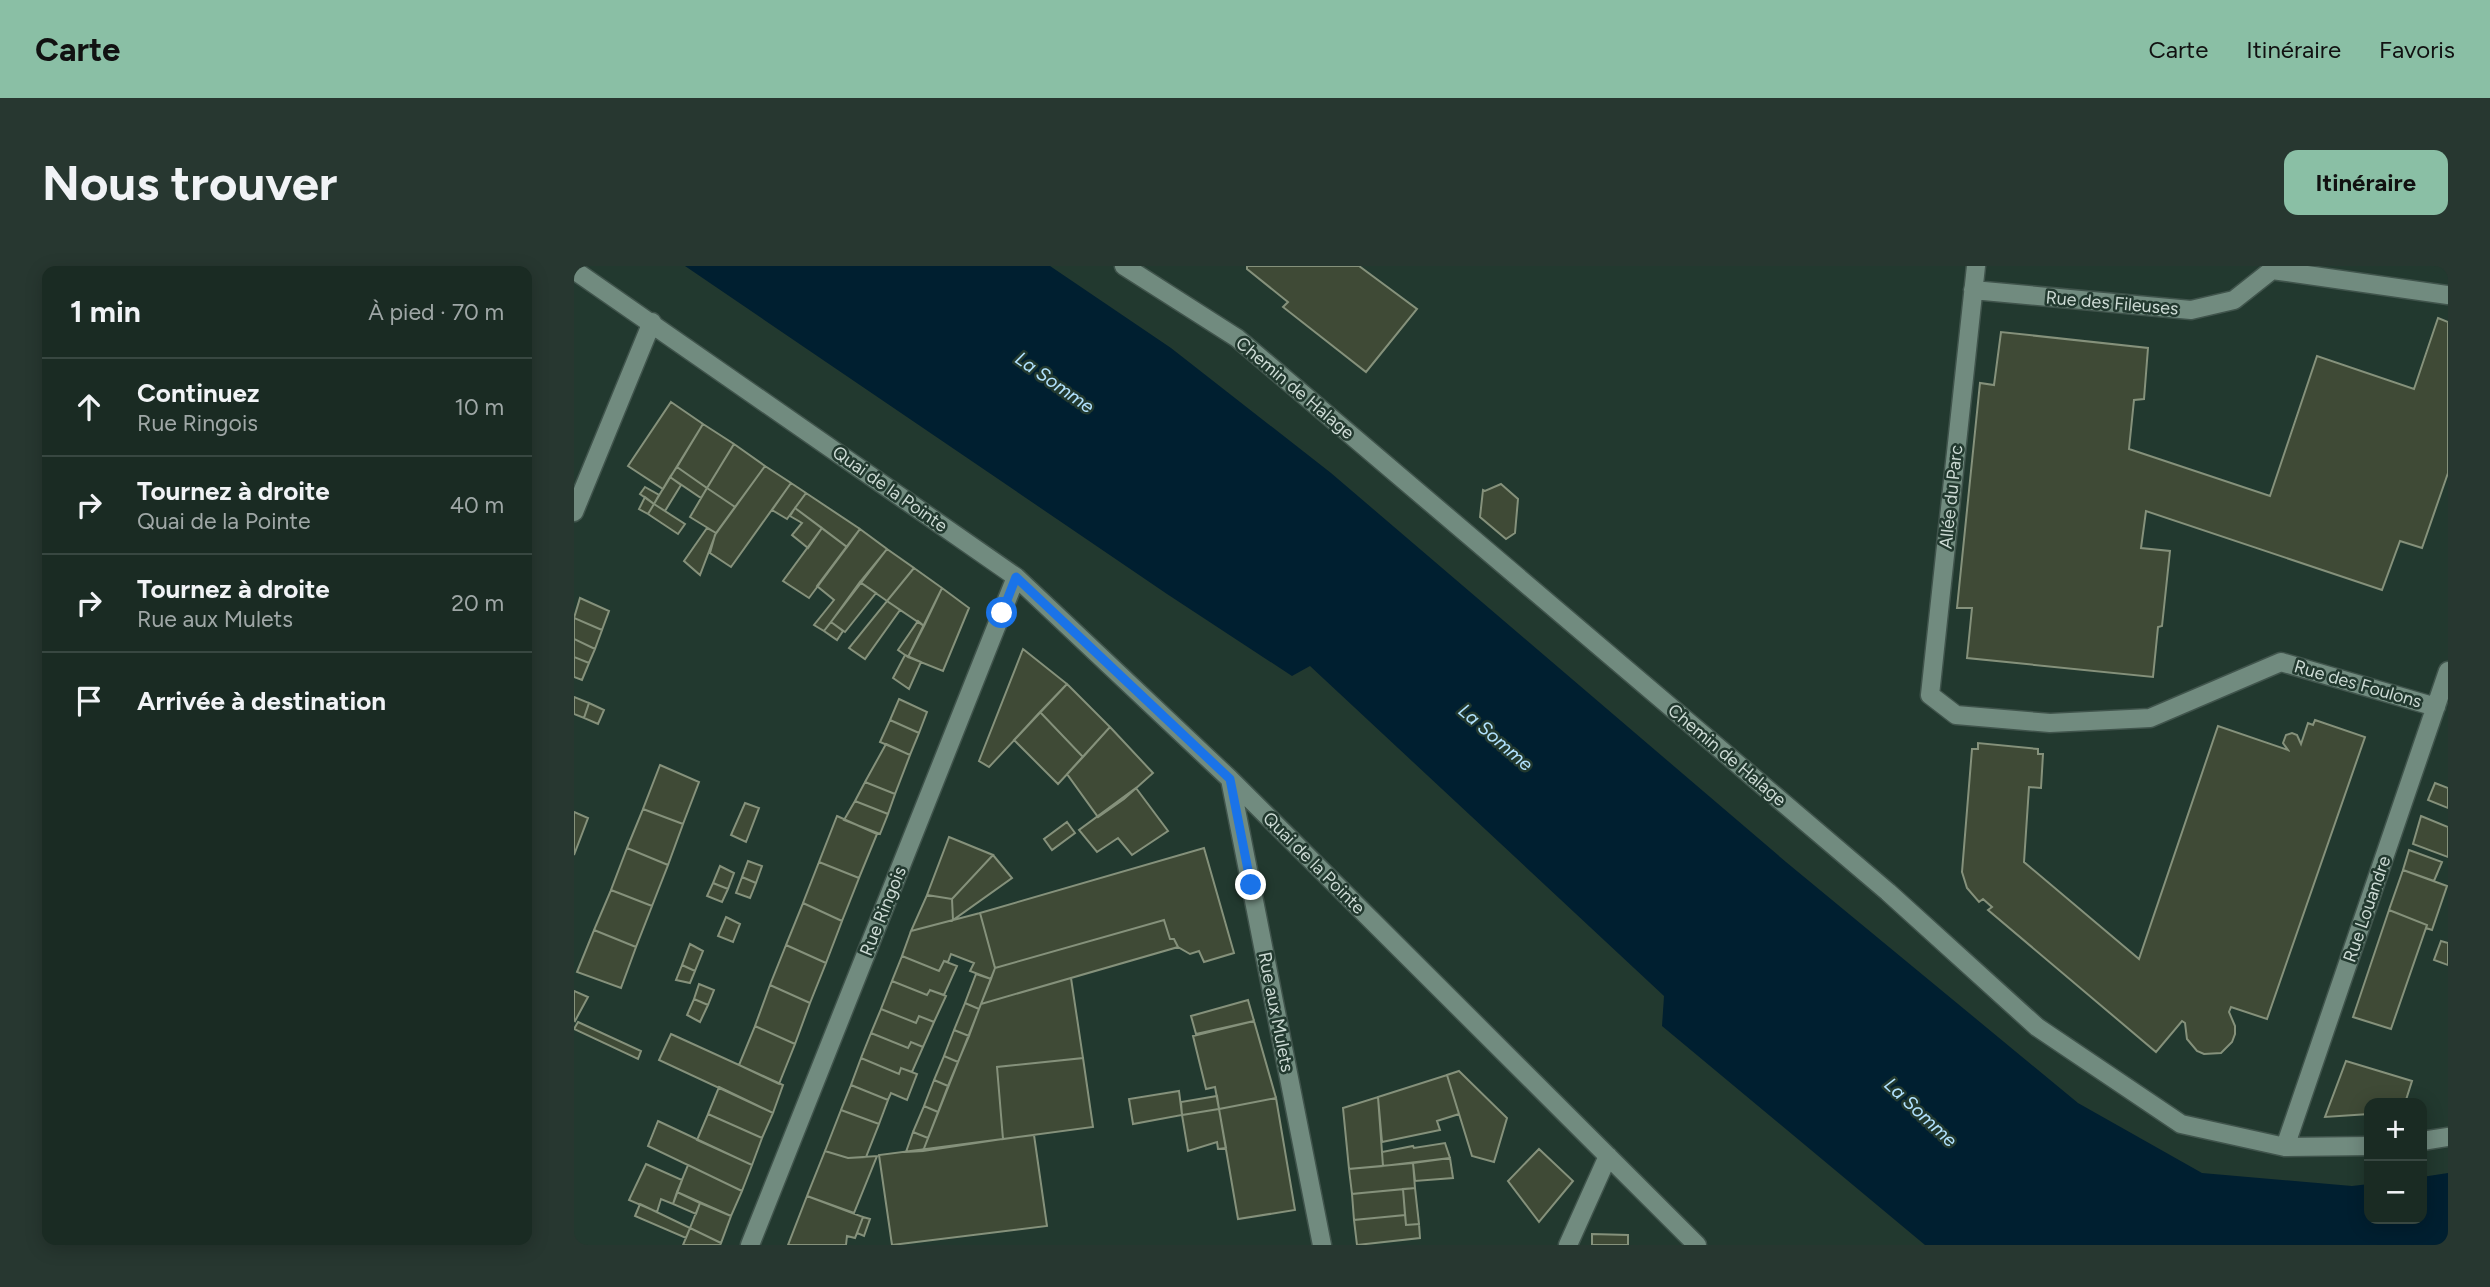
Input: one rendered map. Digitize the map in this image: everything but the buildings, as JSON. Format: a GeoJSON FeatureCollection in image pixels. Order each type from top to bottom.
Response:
{"type":"FeatureCollection","features":[{"type":"Feature","properties":{"kind":"street","name":"Chemin de Halage"},"geometry":{"type":"LineString","coordinates":[[1124,266],[1237,338],[1888,892],[2037,1027],[2181,1124],[2285,1147],[2364,1146]]}},
{"type":"Feature","properties":{"kind":"street","name":"Allée du Parc"},"geometry":{"type":"LineString","coordinates":[[1956,715],[1930,695],[1976,266]]}},
{"type":"Feature","properties":{"kind":"street","name":"Quai de la Pointe"},"geometry":{"type":"LineString","coordinates":[[574,270],[1016,577],[1230,779],[1692,1243]]}},
{"type":"Feature","properties":{"kind":"street","name":"Rue des Fileuses"},"geometry":{"type":"LineString","coordinates":[[1973,290],[2191,310],[2234,300],[2272,270],[2448,295]]}},
{"type":"Feature","properties":{"kind":"street"},"geometry":{"type":"LineString","coordinates":[[574,512],[652,322]]}},
{"type":"Feature","properties":{"kind":"street","name":"Rue Ringois"},"geometry":{"type":"LineString","coordinates":[[750,1245],[1016,577]]}},
{"type":"Feature","properties":{"kind":"street","name":"Rue des Foulons"},"geometry":{"type":"LineString","coordinates":[[1956,715],[2050,723],[2150,718],[2281,662],[2436,706]]}},
{"type":"Feature","properties":{"kind":"street","name":"Rue Louandre"},"geometry":{"type":"LineString","coordinates":[[2285,1147],[2448,671]]}},
{"type":"Feature","properties":{"kind":"street","name":"Rue aux Mulets"},"geometry":{"type":"LineString","coordinates":[[1230,779],[1322,1245]]}},
{"type":"Feature","properties":{"kind":"street"},"geometry":{"type":"LineString","coordinates":[[2427,1140],[2448,1137]]}},
{"type":"Feature","properties":{"kind":"street"},"geometry":{"type":"LineString","coordinates":[[1568,1245],[1608,1156]]}},
{"type":"Feature","properties":{"kind":"water","name":"La Somme"},"geometry":{"type":"Polygon","coordinates":[[[685,266],[1050,266],[1171,348],[1331,473],[1786,862],[2078,1103],[2202,1173],[2352,1186],[2364,1185],[2364,1224],[2427,1224],[2427,1176],[2448,1173],[2448,1245],[1925,1245],[1662,1026],[1664,996],[1310,666],[1292,676],[685,266]]]}},
{"type":"Feature","properties":{"kind":"route"},"geometry":{"type":"LineString","coordinates":[[1002,613],[1016,577],[1230,779],[1251,885]]}}]}
